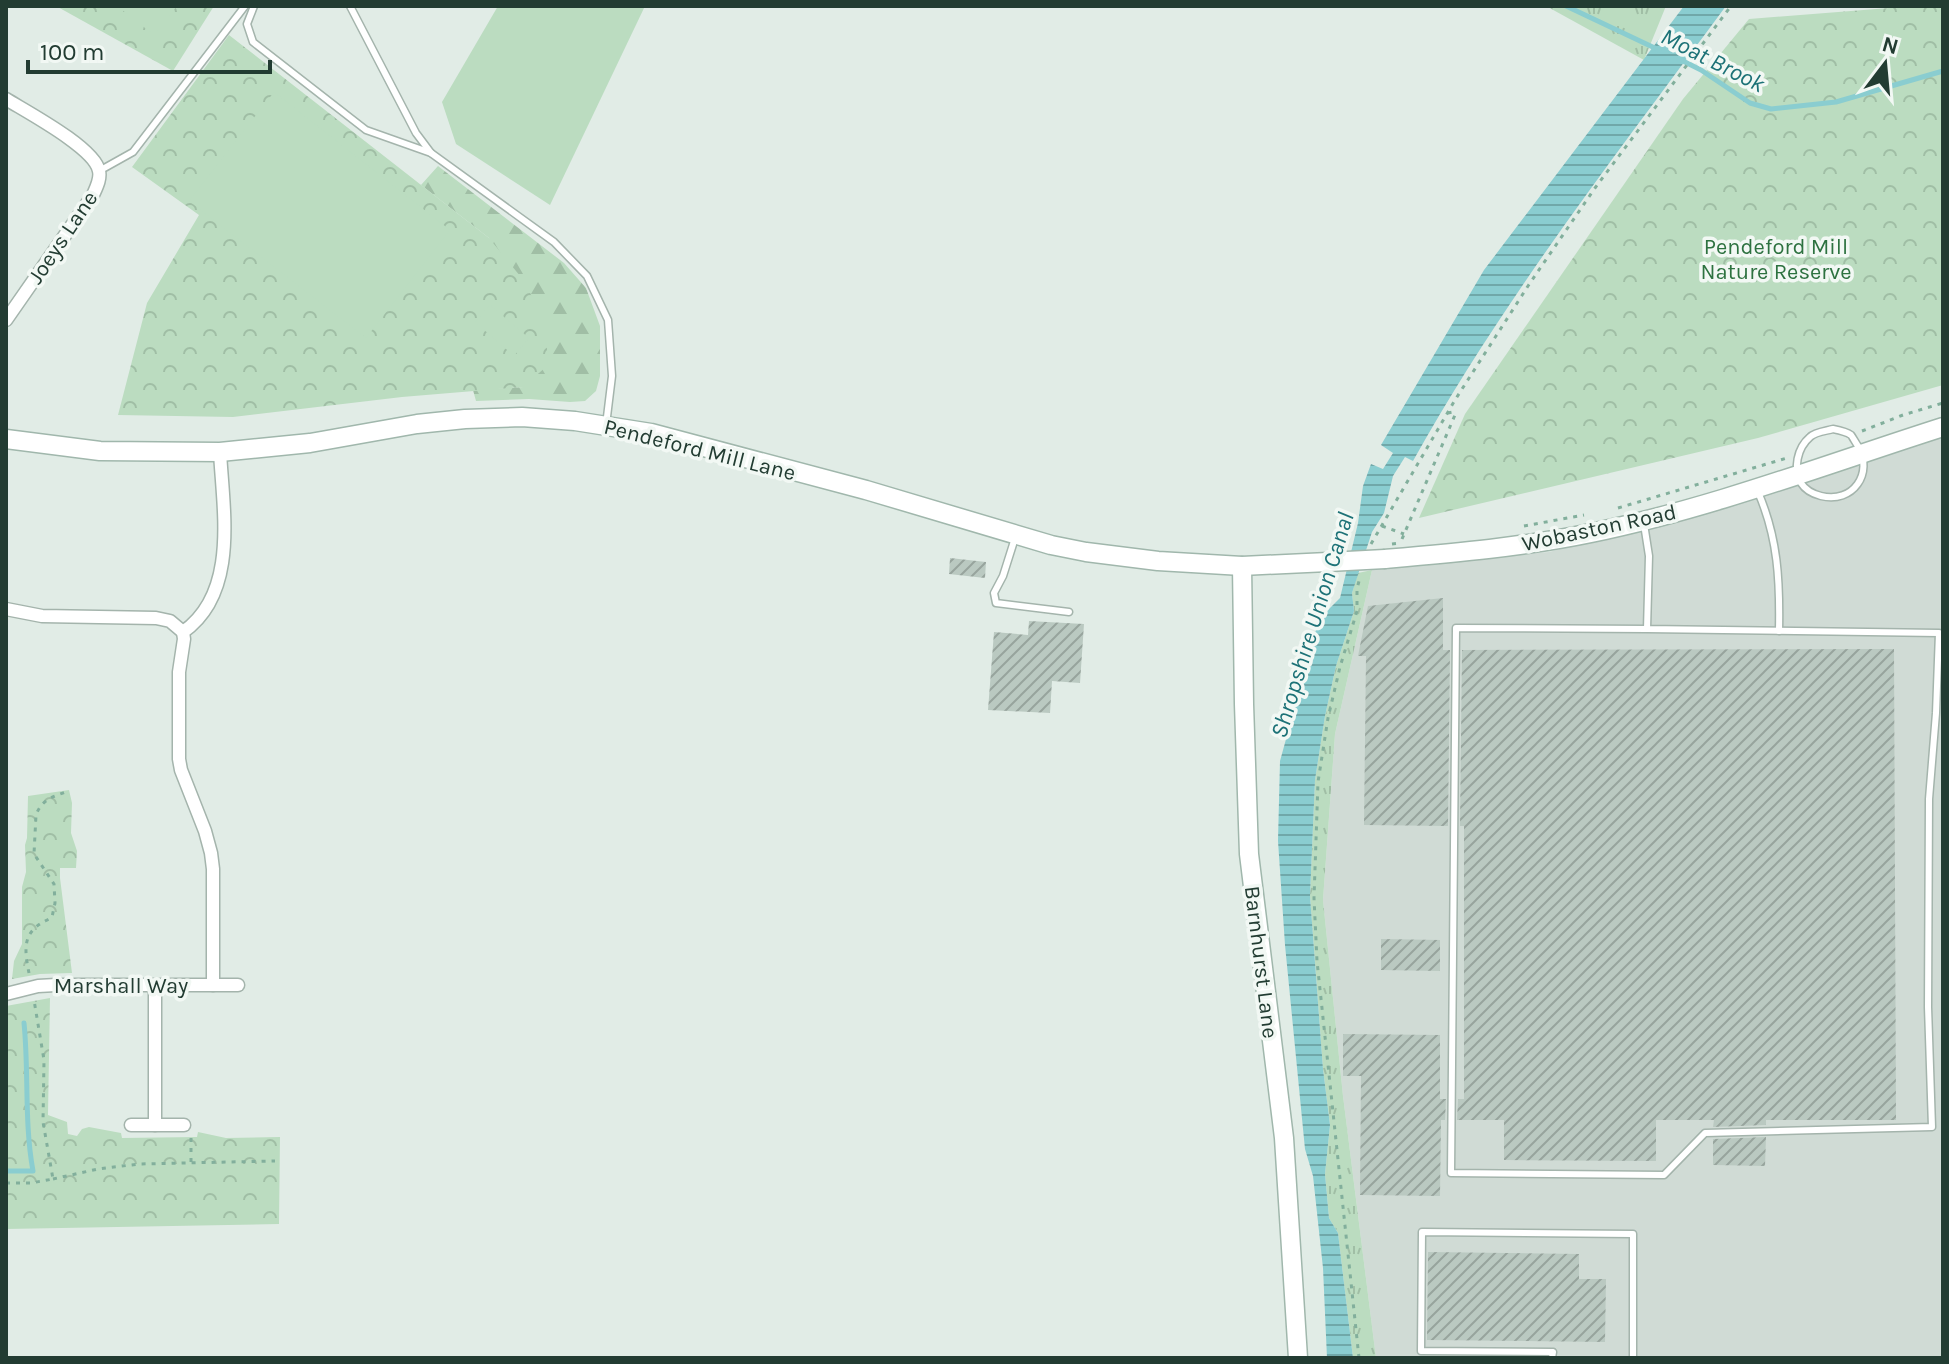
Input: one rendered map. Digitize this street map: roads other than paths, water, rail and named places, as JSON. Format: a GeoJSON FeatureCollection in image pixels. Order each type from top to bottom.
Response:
{"type":"FeatureCollection","features":[{"type":"Feature","properties":{"kind":"street","name":"Joeys Lane"},"geometry":{"type":"LineString","coordinates":[[6,99],[82,147],[95,161],[99,171],[93,195],[6,320]]}},
{"type":"Feature","properties":{"kind":"street"},"geometry":{"type":"LineString","coordinates":[[6,294],[19,301]]}},
{"type":"Feature","properties":{"kind":"street","name":"Pendeford Mill Lane"},"geometry":{"type":"LineString","coordinates":[[6,439],[100,451],[220,452],[310,443],[417,424],[465,419],[522,417],[606,425],[651,433],[822,478],[1051,545],[1158,561],[1242,566]]}},
{"type":"Feature","properties":{"kind":"street","name":"Wobaston Road"},"geometry":{"type":"LineString","coordinates":[[1242,566],[1459,552],[1592,533],[1756,489],[1943,427]]}},
{"type":"Feature","properties":{"kind":"street"},"geometry":{"type":"LineString","coordinates":[[6,609],[42,616],[156,618],[170,621],[183,632],[202,614],[222,565],[220,452]]}},
{"type":"Feature","properties":{"kind":"street","name":"Barnhurst Lane"},"geometry":{"type":"LineString","coordinates":[[1242,566],[1249,854],[1284,1138],[1298,1358]]}},
{"type":"Feature","properties":{"kind":"street","name":"Marshall Way"},"geometry":{"type":"LineString","coordinates":[[6,994],[56,985],[213,985],[211,853],[179,759],[179,672],[183,632]]}},
{"type":"Feature","properties":{"kind":"street"},"geometry":{"type":"LineString","coordinates":[[155,985],[155,1125]]}},
{"type":"Feature","properties":{"kind":"street"},"geometry":{"type":"LineString","coordinates":[[213,985],[238,985]]}},
{"type":"Feature","properties":{"kind":"street"},"geometry":{"type":"LineString","coordinates":[[131,1125],[184,1125]]}},
{"type":"Feature","properties":{"kind":"lane"},"geometry":{"type":"LineString","coordinates":[[99,171],[133,152],[245,6]]}},
{"type":"Feature","properties":{"kind":"lane"},"geometry":{"type":"LineString","coordinates":[[254,6],[247,24],[253,42],[366,130],[431,153],[554,242],[587,276],[608,320],[612,376],[606,425]]}},
{"type":"Feature","properties":{"kind":"lane"},"geometry":{"type":"LineString","coordinates":[[350,6],[416,133],[431,153]]}},
{"type":"Feature","properties":{"kind":"lane"},"geometry":{"type":"LineString","coordinates":[[1833,429],[1851,435],[1862,453],[1860,480],[1849,494],[1836,499],[1805,489],[1797,475],[1798,453],[1811,435],[1833,429]]}},
{"type":"Feature","properties":{"kind":"lane"},"geometry":{"type":"LineString","coordinates":[[1756,489],[1769,518],[1775,547],[1779,631]]}},
{"type":"Feature","properties":{"kind":"lane"},"geometry":{"type":"LineString","coordinates":[[1644,520],[1649,556],[1647,629]]}},
{"type":"Feature","properties":{"kind":"lane"},"geometry":{"type":"LineString","coordinates":[[1016,535],[994,593],[996,603],[1069,612]]}},
{"type":"Feature","properties":{"kind":"lane"},"geometry":{"type":"LineString","coordinates":[[1456,628],[1647,629],[1939,633],[1929,799],[1928,1007],[1932,1127],[1705,1133],[1664,1175],[1451,1173],[1456,628]]}},
{"type":"Feature","properties":{"kind":"lane"},"geometry":{"type":"LineString","coordinates":[[1552,1358],[1553,1352],[1421,1351],[1422,1232],[1633,1234],[1633,1358]]}},
{"type":"Feature","properties":{"kind":"water"},"geometry":{"type":"Polygon","coordinates":[[[1684,6],[1726,6],[1522,285],[1413,461],[1405,457],[1393,476],[1384,513],[1372,532],[1352,593],[1354,611],[1336,666],[1315,780],[1310,896],[1330,1125],[1325,1174],[1329,1218],[1338,1233],[1353,1358],[1327,1358],[1323,1268],[1313,1176],[1305,1149],[1285,945],[1278,841],[1280,761],[1319,619],[1340,598],[1358,523],[1363,486],[1371,464],[1383,469],[1393,453],[1381,445],[1484,270],[1684,6]]]}},
{"type":"Feature","properties":{"kind":"waterway","name":"Moat Brook"},"geometry":{"type":"LineString","coordinates":[[1566,6],[1659,50]]}},
{"type":"Feature","properties":{"kind":"waterway","name":"Moat Brook"},"geometry":{"type":"LineString","coordinates":[[1679,59],[1750,103],[1771,109],[1836,102],[1943,71]]}},
{"type":"Feature","properties":{"kind":"waterway"},"geometry":{"type":"LineString","coordinates":[[6,1171],[33,1171],[28,1134],[24,1023]]}},
{"type":"Feature","properties":{"kind":"park label","name":"Pendeford Mill Nature Reserve"},"geometry":{"type":"Point","coordinates":[1776,258]}},
{"type":"Feature","properties":{"kind":"water label","name":"Shropshire Union Canal"},"geometry":{"type":"Point","coordinates":[1312,625]}}]}
